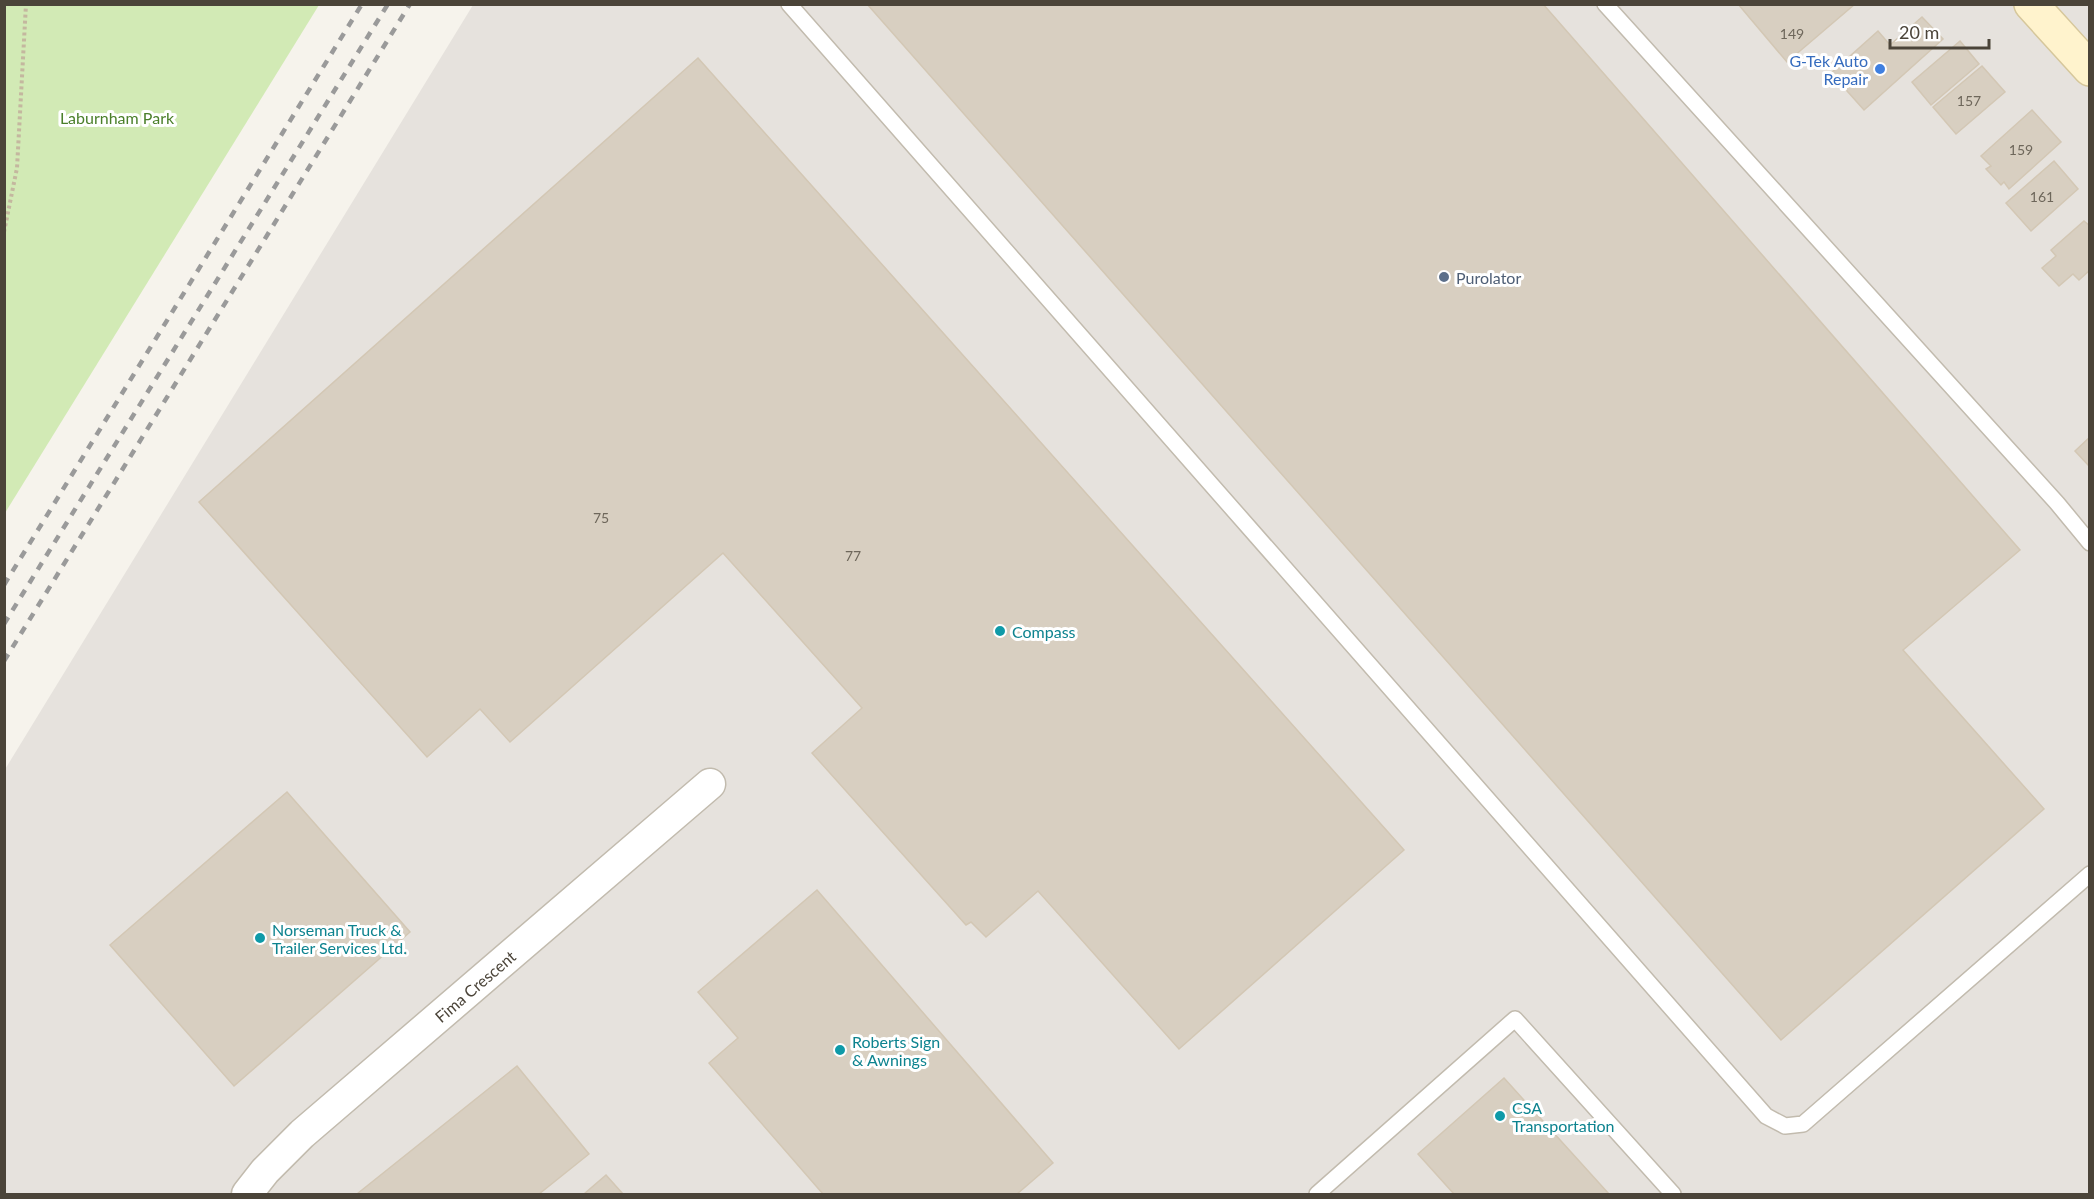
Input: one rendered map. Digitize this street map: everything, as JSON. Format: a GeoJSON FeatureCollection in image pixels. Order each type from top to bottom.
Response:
{"type":"FeatureCollection","features":[{"type":"Feature","properties":{"kind":"street"},"geometry":{"type":"LineString","coordinates":[[2031,4],[2090,69]]}},
{"type":"Feature","properties":{"kind":"street","name":"Fima Crescent"},"geometry":{"type":"LineString","coordinates":[[247,1194],[265,1171],[302,1134],[710,784]]}},
{"type":"Feature","properties":{"kind":"lane"},"geometry":{"type":"LineString","coordinates":[[789,4],[1766,1116],[1785,1126],[1803,1124],[2090,874]]}},
{"type":"Feature","properties":{"kind":"lane"},"geometry":{"type":"LineString","coordinates":[[1605,4],[2057,503],[2090,543]]}},
{"type":"Feature","properties":{"kind":"lane"},"geometry":{"type":"LineString","coordinates":[[1317,1194],[1515,1019],[1673,1194]]}},
{"type":"Feature","properties":{"kind":"path"},"geometry":{"type":"LineString","coordinates":[[4,232],[17,168],[26,4]]}},
{"type":"Feature","properties":{"kind":"shaded area"},"geometry":{"type":"Polygon","coordinates":[[[473,5],[2089,5],[2089,1194],[5,1194],[4,771],[473,5]]]}},
{"type":"Feature","properties":{"kind":"green space","name":"Laburnham Park"},"geometry":{"type":"Polygon","coordinates":[[[4,5],[319,5],[5,513],[4,5]]]}},
{"type":"Feature","properties":{"kind":"building","name":"Purolator"},"geometry":{"type":"Polygon","coordinates":[[[867,4],[1543,4],[2020,550],[1903,650],[2044,809],[1781,1040],[867,4]]]}},
{"type":"Feature","properties":{"kind":"building"},"geometry":{"type":"Polygon","coordinates":[[[1738,4],[1855,4],[1787,62],[1738,4]]]}},
{"type":"Feature","properties":{"kind":"building"},"geometry":{"type":"Polygon","coordinates":[[[1922,17],[1943,39],[1864,110],[1831,73],[1878,31],[1890,45],[1922,17]]]}},
{"type":"Feature","properties":{"kind":"building"},"geometry":{"type":"Polygon","coordinates":[[[1960,41],[1979,64],[1931,105],[1912,82],[1960,41]]]}},
{"type":"Feature","properties":{"kind":"building","name":"Compass"},"geometry":{"type":"Polygon","coordinates":[[[698,58],[1404,850],[1179,1049],[1038,891],[986,937],[971,922],[966,925],[812,753],[862,708],[723,553],[510,742],[480,709],[427,757],[199,502],[698,58]]]}},
{"type":"Feature","properties":{"kind":"building"},"geometry":{"type":"Polygon","coordinates":[[[1982,66],[2005,92],[1956,134],[1933,107],[1982,66]]]}},
{"type":"Feature","properties":{"kind":"building"},"geometry":{"type":"Polygon","coordinates":[[[2032,110],[2061,142],[2009,189],[2004,182],[2001,185],[1986,169],[1991,166],[1981,156],[2032,110]]]}},
{"type":"Feature","properties":{"kind":"building"},"geometry":{"type":"Polygon","coordinates":[[[2054,161],[2078,189],[2031,231],[2006,203],[2054,161]]]}},
{"type":"Feature","properties":{"kind":"building"},"geometry":{"type":"Polygon","coordinates":[[[2084,221],[2090,226],[2090,270],[2079,280],[2073,274],[2059,286],[2042,268],[2056,256],[2051,250],[2084,221]]]}},
{"type":"Feature","properties":{"kind":"building"},"geometry":{"type":"Polygon","coordinates":[[[2090,437],[2090,467],[2075,451],[2090,437]]]}},
{"type":"Feature","properties":{"kind":"building","name":"Norseman Truck & Trailer Services Ltd."},"geometry":{"type":"Polygon","coordinates":[[[287,792],[410,932],[234,1086],[110,945],[287,792]]]}},
{"type":"Feature","properties":{"kind":"building","name":"Roberts Sign & Awnings"},"geometry":{"type":"Polygon","coordinates":[[[817,890],[1053,1163],[1017,1194],[823,1194],[709,1063],[738,1038],[698,992],[817,890]]]}},
{"type":"Feature","properties":{"kind":"building"},"geometry":{"type":"Polygon","coordinates":[[[517,1066],[589,1154],[539,1194],[357,1194],[517,1066]]]}},
{"type":"Feature","properties":{"kind":"building","name":"CSA Transportation"},"geometry":{"type":"Polygon","coordinates":[[[1504,1078],[1609,1194],[1454,1194],[1418,1154],[1504,1078]]]}},
{"type":"Feature","properties":{"kind":"building"},"geometry":{"type":"Polygon","coordinates":[[[606,1175],[623,1194],[584,1194],[606,1175]]]}},
{"type":"Feature","properties":{"kind":"railway"},"geometry":{"type":"LineString","coordinates":[[4,585],[362,4]]}},
{"type":"Feature","properties":{"kind":"railway"},"geometry":{"type":"LineString","coordinates":[[4,624],[388,4]]}},
{"type":"Feature","properties":{"kind":"railway"},"geometry":{"type":"LineString","coordinates":[[4,661],[410,4]]}},
{"type":"Feature","properties":{"kind":"place","name":"G-Tek Auto Repair"},"geometry":{"type":"Point","coordinates":[1880,69]}},
{"type":"Feature","properties":{"kind":"place","name":"Purolator"},"geometry":{"type":"Point","coordinates":[1444,277]}},
{"type":"Feature","properties":{"kind":"place","name":"Compass"},"geometry":{"type":"Point","coordinates":[1000,631]}},
{"type":"Feature","properties":{"kind":"place","name":"Norseman Truck & Trailer Services Ltd."},"geometry":{"type":"Point","coordinates":[260,938]}},
{"type":"Feature","properties":{"kind":"place","name":"Roberts Sign & Awnings"},"geometry":{"type":"Point","coordinates":[840,1050]}},
{"type":"Feature","properties":{"kind":"place","name":"CSA Transportation"},"geometry":{"type":"Point","coordinates":[1500,1116]}}]}
